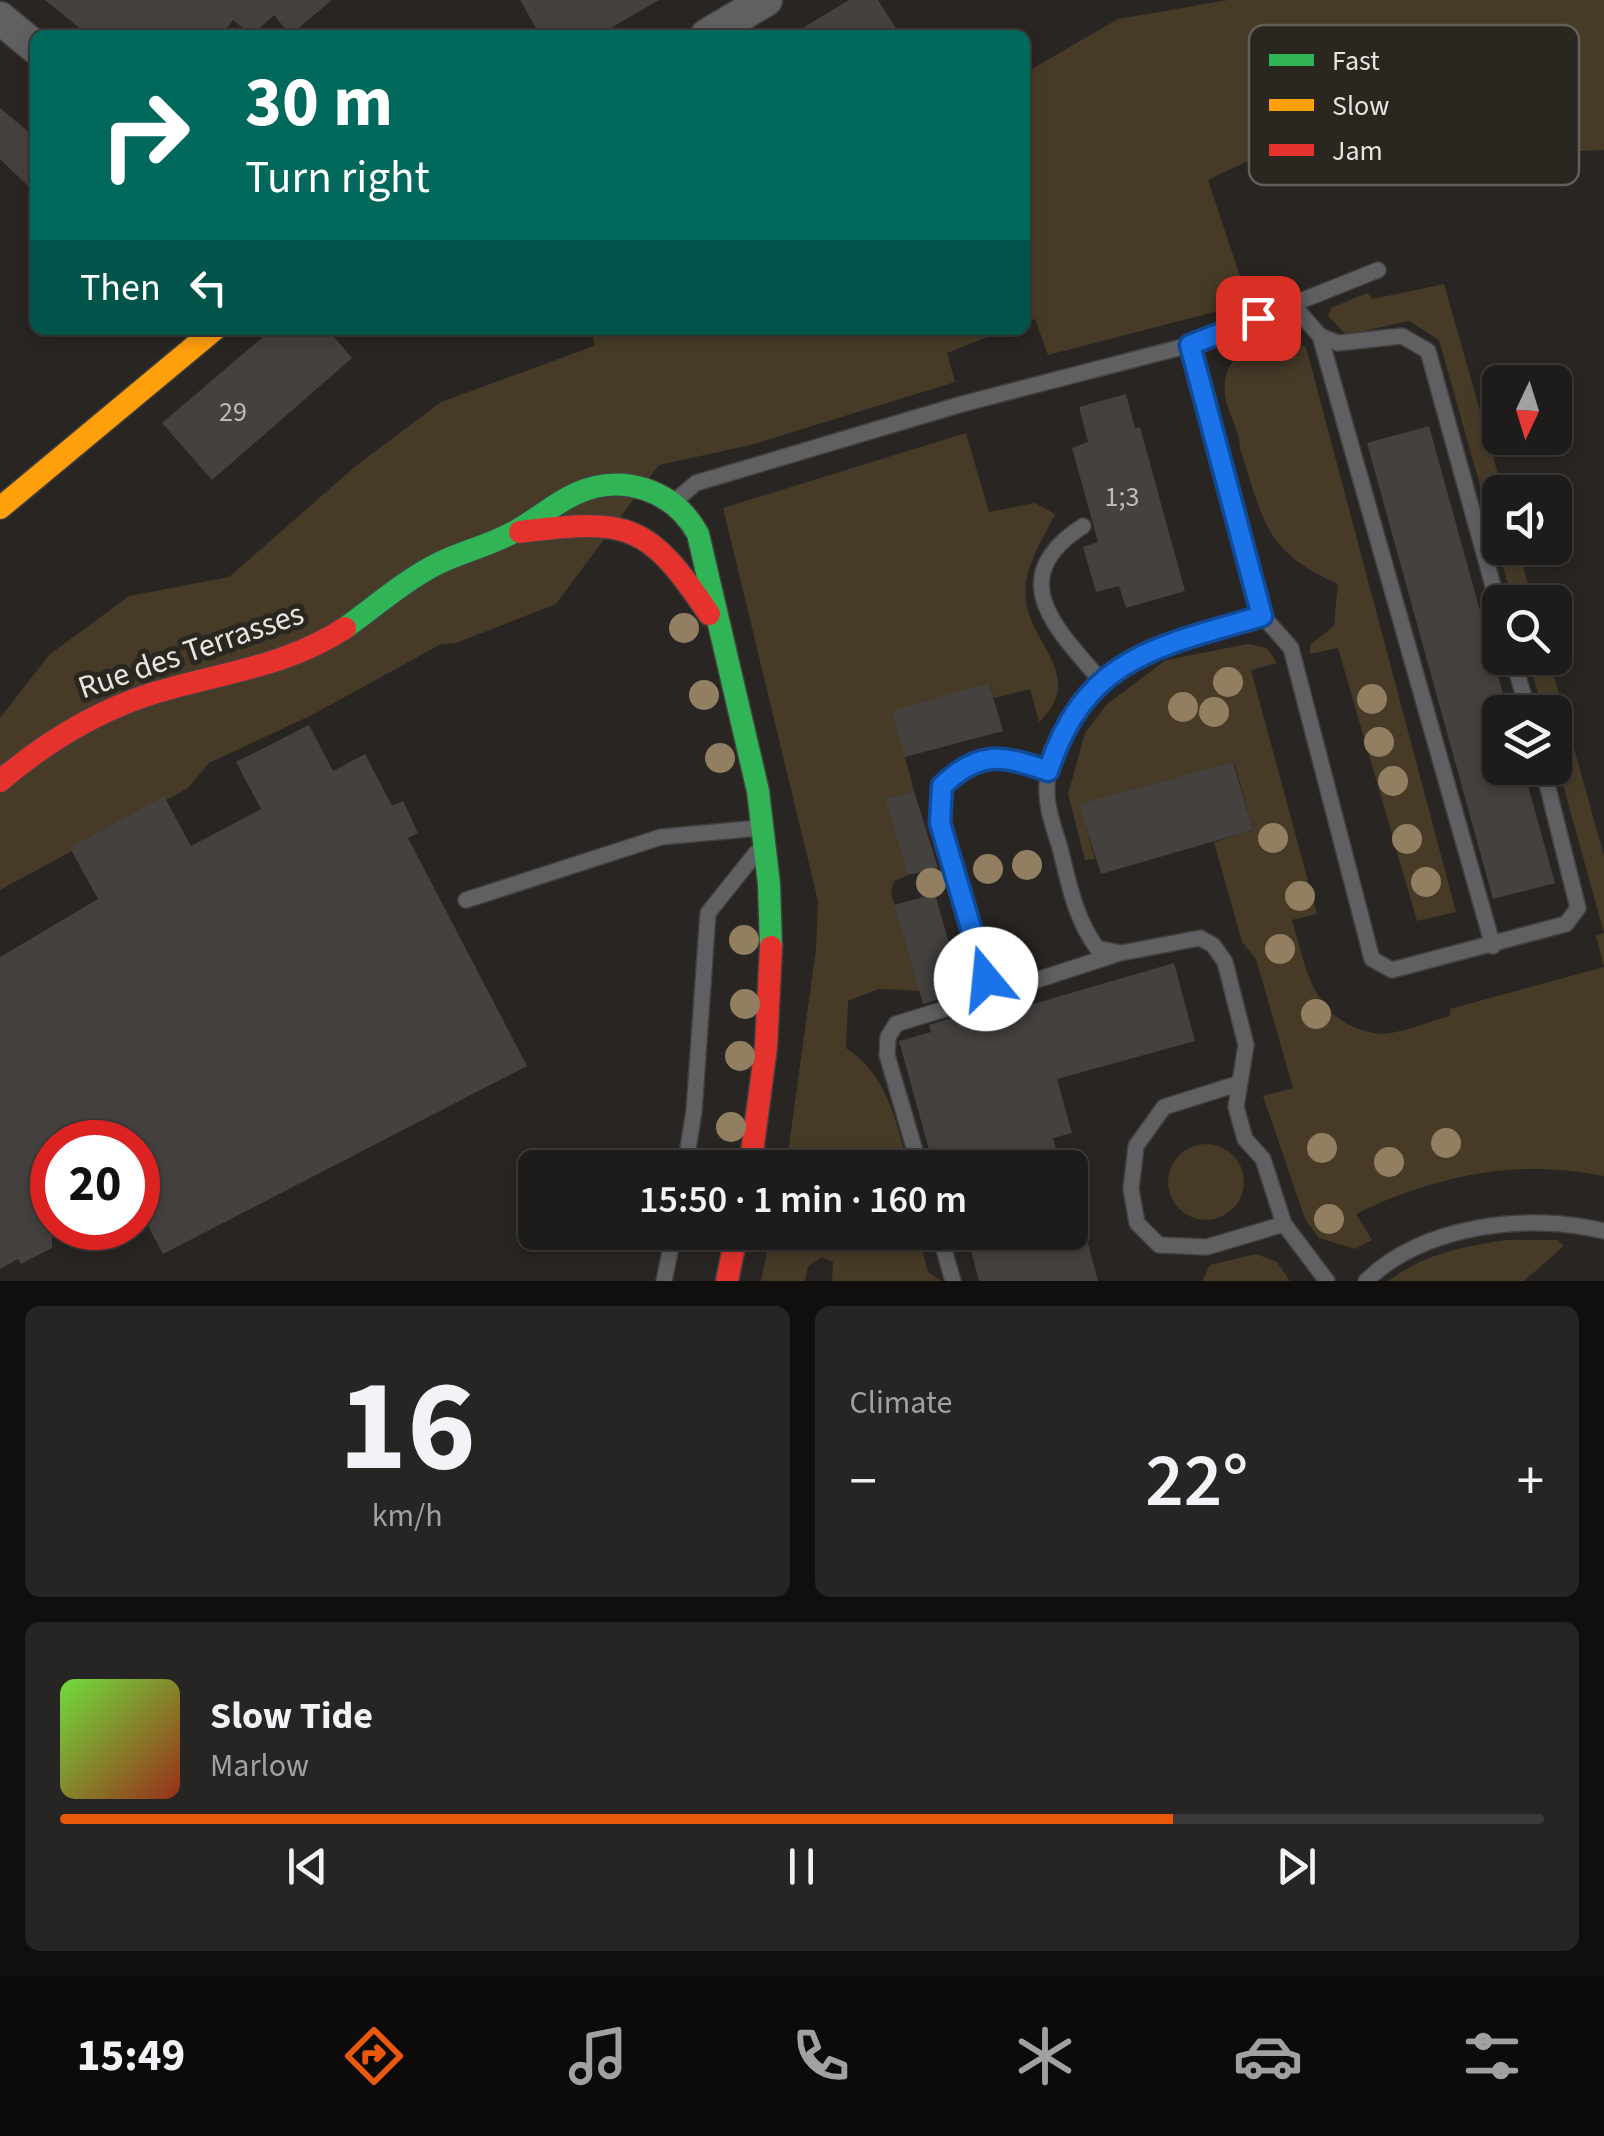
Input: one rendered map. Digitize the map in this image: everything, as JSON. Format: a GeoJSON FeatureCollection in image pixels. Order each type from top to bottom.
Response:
{"type":"FeatureCollection","features":[{"type":"Feature","properties":{"kind":"street"},"geometry":{"type":"LineString","coordinates":[[715,30],[766,0]]}},
{"type":"Feature","properties":{"kind":"street"},"geometry":{"type":"LineString","coordinates":[[0,18],[30,43]]}},
{"type":"Feature","properties":{"kind":"street"},"geometry":{"type":"LineString","coordinates":[[0,508],[208,335]]}},
{"type":"Feature","properties":{"kind":"street","name":"Rue des Terrasses"},"geometry":{"type":"LineString","coordinates":[[0,781],[90,715],[158,692],[286,658],[328,639],[435,565],[513,533],[572,493],[611,484],[651,491],[674,502],[697,526],[708,555],[719,630],[765,835],[771,982],[762,1094],[753,1150]]}},
{"type":"Feature","properties":{"kind":"street","name":"Rue des Terrasses"},"geometry":{"type":"LineString","coordinates":[[513,533],[616,520],[672,542],[719,630]]}},
{"type":"Feature","properties":{"kind":"street"},"geometry":{"type":"LineString","coordinates":[[727,1281],[733,1250]]}},
{"type":"Feature","properties":{"kind":"lane"},"geometry":{"type":"LineString","coordinates":[[644,511],[674,502],[696,483],[962,404],[1190,345],[1378,270]]}},
{"type":"Feature","properties":{"kind":"lane"},"geometry":{"type":"LineString","coordinates":[[1292,304],[1320,336],[1338,344],[1402,336],[1428,351],[1493,585]]}},
{"type":"Feature","properties":{"kind":"lane"},"geometry":{"type":"LineString","coordinates":[[1320,336],[1493,946]]}},
{"type":"Feature","properties":{"kind":"lane"},"geometry":{"type":"LineString","coordinates":[[1190,345],[1262,616],[1291,648],[1372,958],[1392,970],[1566,924],[1578,908],[1548,785]]}},
{"type":"Feature","properties":{"kind":"lane"},"geometry":{"type":"LineString","coordinates":[[672,542],[674,502]]}},
{"type":"Feature","properties":{"kind":"lane"},"geometry":{"type":"LineString","coordinates":[[1083,526],[1062,539],[1046,566],[1041,595],[1048,620],[1102,682]]}},
{"type":"Feature","properties":{"kind":"lane"},"geometry":{"type":"LineString","coordinates":[[1121,952],[1097,948],[1081,926],[1047,802],[1048,771],[1060,736],[1083,700],[1118,665],[1172,642],[1262,616]]}},
{"type":"Feature","properties":{"kind":"lane"},"geometry":{"type":"LineString","coordinates":[[1006,990],[986,979],[940,823],[942,786],[965,764],[1007,757],[1048,771]]}},
{"type":"Feature","properties":{"kind":"lane"},"geometry":{"type":"LineString","coordinates":[[466,900],[661,837],[765,835]]}},
{"type":"Feature","properties":{"kind":"lane"},"geometry":{"type":"LineString","coordinates":[[688,1150],[708,914],[765,835]]}},
{"type":"Feature","properties":{"kind":"lane"},"geometry":{"type":"LineString","coordinates":[[915,1150],[887,1055],[888,1037],[896,1024],[1121,952],[1200,938],[1213,946],[1225,962],[1246,1045],[1247,1058],[1238,1084],[1236,1107],[1245,1139],[1263,1160],[1284,1224],[1327,1281]]}},
{"type":"Feature","properties":{"kind":"lane"},"geometry":{"type":"LineString","coordinates":[[1238,1084],[1164,1108],[1136,1146],[1131,1190],[1137,1223],[1159,1245],[1207,1247],[1284,1224]]}},
{"type":"Feature","properties":{"kind":"lane"},"geometry":{"type":"LineString","coordinates":[[1366,1281],[1427,1242],[1461,1234],[1541,1224],[1604,1231]]}},
{"type":"Feature","properties":{"kind":"lane"},"geometry":{"type":"LineString","coordinates":[[664,1281],[670,1250]]}},
{"type":"Feature","properties":{"kind":"lane"},"geometry":{"type":"LineString","coordinates":[[944,1250],[953,1281]]}},
{"type":"Feature","properties":{"kind":"shaded area"},"geometry":{"type":"Polygon","coordinates":[[[1228,0],[1604,0],[1604,150],[1579,151],[1579,25],[1249,25],[1249,160],[1208,180],[1249,303],[1048,355],[1035,319],[1030,320],[1030,70],[1118,19],[1228,0]]]}},
{"type":"Feature","properties":{"kind":"shaded area"},"geometry":{"type":"Polygon","coordinates":[[[1444,284],[1482,418],[1482,455],[1493,455],[1498,475],[1482,475],[1482,492],[1439,340],[1409,321],[1346,335],[1328,316],[1331,308],[1367,293],[1373,299],[1444,284]]]}},
{"type":"Feature","properties":{"kind":"shaded area"},"geometry":{"type":"Polygon","coordinates":[[[593,335],[992,335],[947,353],[955,382],[751,445],[659,465],[556,604],[456,643],[441,644],[312,715],[209,763],[188,788],[0,890],[0,718],[49,655],[129,596],[229,577],[357,465],[441,402],[594,346],[593,335]]]}},
{"type":"Feature","properties":{"kind":"shaded area"},"geometry":{"type":"Polygon","coordinates":[[[1282,338],[1306,347],[1456,912],[1417,921],[1338,648],[1310,654],[1310,645],[1334,626],[1338,584],[1313,572],[1280,546],[1262,514],[1240,449],[1225,394],[1228,370],[1249,348],[1282,338]]]}},
{"type":"Feature","properties":{"kind":"shaded area"},"geometry":{"type":"Polygon","coordinates":[[[966,433],[989,512],[1035,503],[1055,514],[1034,556],[1026,589],[1030,616],[1057,675],[1058,690],[1052,706],[1039,722],[1030,689],[994,698],[989,683],[905,757],[914,791],[886,799],[908,875],[894,881],[891,893],[915,977],[955,966],[960,977],[948,992],[879,989],[848,1001],[846,1048],[881,1086],[904,1150],[788,1150],[816,949],[818,901],[723,508],[966,433]]]}},
{"type":"Feature","properties":{"kind":"shaded area"},"geometry":{"type":"Polygon","coordinates":[[[1503,565],[1523,565],[1528,585],[1508,585],[1503,565]]]}},
{"type":"Feature","properties":{"kind":"shaded area"},"geometry":{"type":"Polygon","coordinates":[[[1248,644],[1267,648],[1277,663],[1251,670],[1317,914],[1292,920],[1315,991],[1337,1017],[1353,1027],[1392,1033],[1450,1016],[1450,1009],[1604,967],[1604,1176],[1508,1170],[1446,1181],[1356,1214],[1372,1240],[1355,1249],[1319,1238],[1305,1219],[1263,1096],[1293,1088],[1256,959],[1242,942],[1214,842],[1253,830],[1234,762],[1080,804],[1095,859],[1085,860],[1068,794],[1085,733],[1106,705],[1166,660],[1248,644]]]}},
{"type":"Feature","properties":{"kind":"shaded area"},"geometry":{"type":"Polygon","coordinates":[[[1533,675],[1554,675],[1559,695],[1538,695],[1533,675]]]}},
{"type":"Feature","properties":{"kind":"shaded area"},"geometry":{"type":"Polygon","coordinates":[[[1572,741],[1604,856],[1604,933],[1563,785],[1572,785],[1572,741]]]}},
{"type":"Feature","properties":{"kind":"shaded area"},"geometry":{"type":"Polygon","coordinates":[[[1604,933],[1604,967],[1596,936],[1604,933]]]}},
{"type":"Feature","properties":{"kind":"shaded area"},"geometry":{"type":"Polygon","coordinates":[[[1206,1144],[1233,1155],[1244,1182],[1233,1209],[1206,1220],[1179,1209],[1168,1182],[1179,1155],[1206,1144]]]}},
{"type":"Feature","properties":{"kind":"shaded area"},"geometry":{"type":"Polygon","coordinates":[[[1507,1240],[1558,1240],[1564,1246],[1524,1281],[1388,1281],[1445,1253],[1507,1240]]]}},
{"type":"Feature","properties":{"kind":"shaded area"},"geometry":{"type":"Polygon","coordinates":[[[767,1250],[922,1250],[928,1272],[941,1281],[832,1281],[833,1262],[822,1257],[808,1266],[805,1281],[761,1281],[767,1250]]]}},
{"type":"Feature","properties":{"kind":"shaded area"},"geometry":{"type":"Polygon","coordinates":[[[1256,1254],[1277,1262],[1290,1281],[1202,1281],[1210,1265],[1256,1254]]]}},
{"type":"Feature","properties":{"kind":"building"},"geometry":{"type":"Polygon","coordinates":[[[45,0],[332,0],[296,30],[286,30],[274,15],[258,30],[246,30],[233,20],[225,30],[82,30],[45,0]]]}},
{"type":"Feature","properties":{"kind":"building"},"geometry":{"type":"Polygon","coordinates":[[[520,0],[659,0],[608,30],[537,30],[520,0]]]}},
{"type":"Feature","properties":{"kind":"building"},"geometry":{"type":"Polygon","coordinates":[[[849,0],[878,0],[897,30],[799,30],[849,0]]]}},
{"type":"Feature","properties":{"kind":"building"},"geometry":{"type":"Polygon","coordinates":[[[0,108],[30,133],[30,188],[0,159],[0,108]]]}},
{"type":"Feature","properties":{"kind":"building"},"geometry":{"type":"Polygon","coordinates":[[[265,335],[332,335],[352,358],[212,480],[162,423],[265,335]]]}},
{"type":"Feature","properties":{"kind":"building"},"geometry":{"type":"Polygon","coordinates":[[[1126,394],[1135,428],[1140,427],[1185,591],[1126,608],[1119,586],[1096,592],[1083,547],[1098,542],[1072,448],[1088,442],[1079,407],[1126,394]]]}},
{"type":"Feature","properties":{"kind":"building"},"geometry":{"type":"Polygon","coordinates":[[[1429,426],[1482,618],[1482,675],[1498,675],[1503,695],[1482,695],[1482,785],[1528,785],[1555,883],[1493,899],[1367,443],[1429,426]]]}},
{"type":"Feature","properties":{"kind":"building"},"geometry":{"type":"Polygon","coordinates":[[[989,683],[1003,731],[905,757],[892,711],[989,683]]]}},
{"type":"Feature","properties":{"kind":"building"},"geometry":{"type":"Polygon","coordinates":[[[309,725],[333,771],[365,754],[392,806],[403,801],[418,833],[408,838],[527,1066],[163,1254],[160,1120],[30,1120],[30,1250],[48,1250],[21,1264],[18,1259],[0,1269],[0,957],[98,899],[70,848],[164,796],[191,846],[261,809],[236,762],[309,725]]]}},
{"type":"Feature","properties":{"kind":"building"},"geometry":{"type":"Polygon","coordinates":[[[1233,762],[1253,830],[1101,874],[1079,804],[1233,762]]]}},
{"type":"Feature","properties":{"kind":"building"},"geometry":{"type":"Polygon","coordinates":[[[914,791],[938,868],[908,875],[885,799],[914,791]]]}},
{"type":"Feature","properties":{"kind":"building"},"geometry":{"type":"Polygon","coordinates":[[[935,894],[963,992],[923,1004],[894,905],[935,894]]]}},
{"type":"Feature","properties":{"kind":"building"},"geometry":{"type":"Polygon","coordinates":[[[1174,963],[1195,1041],[1057,1079],[1072,1133],[1053,1138],[1057,1150],[929,1150],[899,1041],[931,1032],[929,1025],[969,1013],[971,1022],[1174,963]]]}},
{"type":"Feature","properties":{"kind":"building"},"geometry":{"type":"Polygon","coordinates":[[[1088,1243],[1098,1281],[979,1281],[971,1250],[1088,1250],[1088,1243]]]}},
{"type":"Feature","properties":{"kind":"traffic: fast"},"geometry":{"type":"LineString","coordinates":[[345,628],[426,570],[510,534],[575,494],[628,485],[661,496],[675,506],[698,534],[758,791],[769,884],[771,947]]}},
{"type":"Feature","properties":{"kind":"traffic: slow"},"geometry":{"type":"LineString","coordinates":[[0,508],[208,335]]}},
{"type":"Feature","properties":{"kind":"traffic: jam"},"geometry":{"type":"LineString","coordinates":[[520,532],[586,526],[632,533],[669,560],[709,614]]}},
{"type":"Feature","properties":{"kind":"traffic: jam"},"geometry":{"type":"LineString","coordinates":[[0,781],[35,753],[112,709],[154,693],[276,660],[345,628]]}},
{"type":"Feature","properties":{"kind":"traffic: jam"},"geometry":{"type":"LineString","coordinates":[[752,1150],[766,1047],[771,947]]}},
{"type":"Feature","properties":{"kind":"traffic: jam"},"geometry":{"type":"LineString","coordinates":[[727,1281],[733,1250]]}},
{"type":"Feature","properties":{"kind":"route"},"geometry":{"type":"LineString","coordinates":[[986,979],[940,823],[942,786],[965,764],[1007,757],[1048,771],[1060,736],[1083,700],[1118,665],[1172,642],[1262,616],[1190,345],[1258,318]]}}]}
